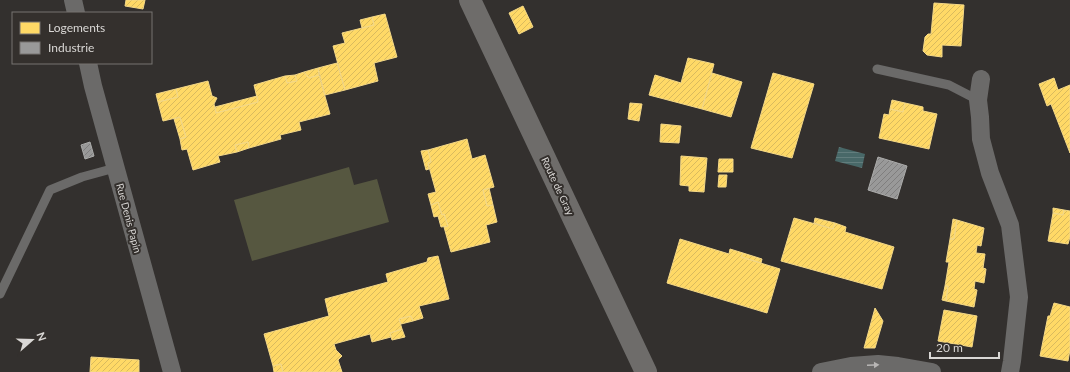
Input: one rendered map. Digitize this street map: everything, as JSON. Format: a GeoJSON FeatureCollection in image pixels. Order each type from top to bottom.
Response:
{"type":"FeatureCollection","features":[{"type":"Feature","properties":{"kind":"main road","name":"Route de Gray"},"geometry":{"type":"LineString","coordinates":[[470,0],[646,372]]}},
{"type":"Feature","properties":{"kind":"street"},"geometry":{"type":"LineString","coordinates":[[73,0],[76,12]]}},
{"type":"Feature","properties":{"kind":"street","name":"Rue Denis Papin"},"geometry":{"type":"LineString","coordinates":[[88,64],[172,372]]}},
{"type":"Feature","properties":{"kind":"street"},"geometry":{"type":"LineString","coordinates":[[981,79],[978,100],[981,139],[990,173],[1010,225],[1019,297],[1010,372]]}},
{"type":"Feature","properties":{"kind":"street"},"geometry":{"type":"LineString","coordinates":[[821,372],[851,366],[878,364],[932,372]]}},
{"type":"Feature","properties":{"kind":"lane"},"geometry":{"type":"LineString","coordinates":[[877,69],[949,85],[978,100]]}},
{"type":"Feature","properties":{"kind":"lane"},"geometry":{"type":"LineString","coordinates":[[0,294],[50,190],[82,177],[116,168]]}},
{"type":"Feature","properties":{"kind":"green space"},"geometry":{"type":"Polygon","coordinates":[[[349,167],[354,185],[377,179],[389,222],[252,261],[234,200],[349,167]]]}},
{"type":"Feature","properties":{"kind":"water"},"geometry":{"type":"Polygon","coordinates":[[[839,147],[865,154],[862,168],[835,161],[839,147]]]}},
{"type":"Feature","properties":{"kind":"building: Logements"},"geometry":{"type":"Polygon","coordinates":[[[126,0],[145,0],[143,9],[125,6],[126,0]]]}},
{"type":"Feature","properties":{"kind":"building: Logements"},"geometry":{"type":"Polygon","coordinates":[[[934,3],[964,5],[961,46],[942,45],[942,57],[927,55],[923,51],[925,37],[928,34],[931,34],[934,3]]]}},
{"type":"Feature","properties":{"kind":"building: Logements"},"geometry":{"type":"Polygon","coordinates":[[[523,6],[533,27],[519,34],[509,13],[523,6]]]}},
{"type":"Feature","properties":{"kind":"building: Logements"},"geometry":{"type":"Polygon","coordinates":[[[385,14],[397,57],[374,63],[378,81],[345,90],[333,46],[345,43],[342,33],[374,25],[372,17],[385,14]]]}},
{"type":"Feature","properties":{"kind":"building: Logements"},"geometry":{"type":"Polygon","coordinates":[[[372,17],[374,25],[362,28],[360,20],[372,17]]]}},
{"type":"Feature","properties":{"kind":"building: Logements"},"geometry":{"type":"Polygon","coordinates":[[[688,58],[714,64],[702,109],[649,95],[655,75],[681,83],[688,58]]]}},
{"type":"Feature","properties":{"kind":"building: Logements"},"geometry":{"type":"Polygon","coordinates":[[[337,63],[345,90],[325,95],[318,68],[337,63]]]}},
{"type":"Feature","properties":{"kind":"building: Logements"},"geometry":{"type":"Polygon","coordinates":[[[318,68],[319,75],[309,78],[304,72],[318,68]]]}},
{"type":"Feature","properties":{"kind":"building: Logements"},"geometry":{"type":"Polygon","coordinates":[[[304,72],[309,78],[319,75],[330,114],[299,122],[301,130],[280,135],[281,139],[249,148],[248,142],[235,145],[237,152],[218,156],[220,162],[193,170],[187,149],[182,150],[180,139],[186,137],[180,117],[163,121],[158,102],[178,97],[176,89],[208,81],[212,96],[217,98],[214,104],[216,113],[258,102],[254,85],[285,76],[287,83],[297,81],[295,75],[304,72]]]}},
{"type":"Feature","properties":{"kind":"building: Logements"},"geometry":{"type":"Polygon","coordinates":[[[712,73],[742,82],[731,117],[702,109],[712,73]]]}},
{"type":"Feature","properties":{"kind":"building: Logements"},"geometry":{"type":"Polygon","coordinates":[[[773,73],[814,84],[792,158],[751,148],[773,73]]]}},
{"type":"Feature","properties":{"kind":"building: Logements"},"geometry":{"type":"Polygon","coordinates":[[[295,75],[297,81],[287,83],[285,76],[295,75]]]}},
{"type":"Feature","properties":{"kind":"building: Logements"},"geometry":{"type":"Polygon","coordinates":[[[1054,78],[1058,90],[1070,85],[1070,153],[1051,104],[1047,106],[1039,84],[1054,78]]]}},
{"type":"Feature","properties":{"kind":"building: Logements"},"geometry":{"type":"Polygon","coordinates":[[[176,89],[178,97],[158,102],[156,94],[176,89]]]}},
{"type":"Feature","properties":{"kind":"building: Logements"},"geometry":{"type":"Polygon","coordinates":[[[257,96],[258,102],[216,113],[215,107],[257,96]]]}},
{"type":"Feature","properties":{"kind":"building: Logements"},"geometry":{"type":"Polygon","coordinates":[[[892,100],[905,103],[903,112],[890,109],[892,100]]]}},
{"type":"Feature","properties":{"kind":"building: Logements"},"geometry":{"type":"Polygon","coordinates":[[[630,103],[642,104],[639,121],[628,119],[630,103]]]}},
{"type":"Feature","properties":{"kind":"building: Logements"},"geometry":{"type":"Polygon","coordinates":[[[905,103],[923,107],[923,111],[937,114],[929,149],[879,138],[884,114],[889,115],[890,109],[903,112],[905,103]]]}},
{"type":"Feature","properties":{"kind":"building: Logements"},"geometry":{"type":"Polygon","coordinates":[[[180,117],[186,137],[180,139],[174,119],[180,117]]]}},
{"type":"Feature","properties":{"kind":"building: Logements"},"geometry":{"type":"Polygon","coordinates":[[[661,124],[681,126],[679,143],[660,142],[661,124]]]}},
{"type":"Feature","properties":{"kind":"building: Logements"},"geometry":{"type":"Polygon","coordinates":[[[467,139],[472,159],[485,155],[494,187],[483,190],[487,206],[493,205],[497,222],[486,225],[490,242],[451,252],[444,227],[448,226],[444,214],[442,215],[438,202],[431,205],[428,194],[436,192],[428,163],[431,162],[428,150],[467,139]]]}},
{"type":"Feature","properties":{"kind":"building: Logements"},"geometry":{"type":"Polygon","coordinates":[[[248,142],[249,148],[237,152],[235,145],[248,142]]]}},
{"type":"Feature","properties":{"kind":"building: Logements"},"geometry":{"type":"Polygon","coordinates":[[[428,150],[431,162],[428,163],[429,169],[426,170],[421,151],[428,150]]]}},
{"type":"Feature","properties":{"kind":"building: Logements"},"geometry":{"type":"Polygon","coordinates":[[[681,156],[707,158],[704,192],[689,191],[689,186],[680,185],[681,156]]]}},
{"type":"Feature","properties":{"kind":"building: Logements"},"geometry":{"type":"Polygon","coordinates":[[[719,159],[733,159],[733,172],[718,172],[719,159]]]}},
{"type":"Feature","properties":{"kind":"building: Logements"},"geometry":{"type":"Polygon","coordinates":[[[719,175],[727,175],[726,187],[718,187],[719,175]]]}},
{"type":"Feature","properties":{"kind":"building: Logements"},"geometry":{"type":"Polygon","coordinates":[[[489,188],[493,205],[487,206],[483,190],[489,188]]]}},
{"type":"Feature","properties":{"kind":"building: Logements"},"geometry":{"type":"Polygon","coordinates":[[[438,202],[442,215],[444,214],[448,226],[441,227],[438,216],[434,217],[431,205],[438,202]]]}},
{"type":"Feature","properties":{"kind":"building: Logements"},"geometry":{"type":"Polygon","coordinates":[[[1053,208],[1064,210],[1063,215],[1053,213],[1053,208]]]}},
{"type":"Feature","properties":{"kind":"building: Logements"},"geometry":{"type":"Polygon","coordinates":[[[1064,210],[1070,211],[1070,237],[1068,244],[1048,241],[1053,213],[1063,215],[1064,210]]]}},
{"type":"Feature","properties":{"kind":"building: Logements"},"geometry":{"type":"Polygon","coordinates":[[[794,218],[833,229],[835,223],[846,227],[845,232],[894,247],[882,289],[781,261],[794,218]]]}},
{"type":"Feature","properties":{"kind":"building: Logements"},"geometry":{"type":"Polygon","coordinates":[[[815,218],[835,223],[833,229],[814,223],[815,218]]]}},
{"type":"Feature","properties":{"kind":"building: Logements"},"geometry":{"type":"Polygon","coordinates":[[[953,219],[957,220],[954,239],[950,239],[953,219]]]}},
{"type":"Feature","properties":{"kind":"building: Logements"},"geometry":{"type":"Polygon","coordinates":[[[957,220],[984,228],[981,246],[977,245],[976,253],[985,254],[983,268],[986,269],[984,283],[975,281],[974,289],[977,290],[974,307],[946,301],[948,286],[945,286],[949,262],[946,262],[950,239],[954,239],[957,220]]]}},
{"type":"Feature","properties":{"kind":"building: Logements"},"geometry":{"type":"Polygon","coordinates":[[[680,239],[729,254],[730,249],[743,253],[741,257],[780,269],[767,313],[667,283],[680,239]]]}},
{"type":"Feature","properties":{"kind":"building: Logements"},"geometry":{"type":"Polygon","coordinates":[[[743,253],[762,259],[761,263],[741,257],[743,253]]]}},
{"type":"Feature","properties":{"kind":"building: Logements"},"geometry":{"type":"Polygon","coordinates":[[[438,256],[449,299],[419,306],[423,318],[413,321],[411,316],[399,319],[402,329],[390,333],[391,337],[372,342],[370,334],[334,344],[336,350],[342,356],[338,360],[342,372],[283,372],[281,364],[273,366],[264,334],[329,316],[325,299],[388,282],[386,274],[427,262],[428,258],[438,256]]]}},
{"type":"Feature","properties":{"kind":"building: Logements"},"geometry":{"type":"Polygon","coordinates":[[[945,286],[948,286],[946,301],[942,300],[945,286]]]}},
{"type":"Feature","properties":{"kind":"building: Logements"},"geometry":{"type":"Polygon","coordinates":[[[1054,303],[1070,307],[1070,350],[1068,361],[1040,356],[1048,316],[1050,316],[1054,303]]]}},
{"type":"Feature","properties":{"kind":"building: Logements"},"geometry":{"type":"Polygon","coordinates":[[[875,308],[883,321],[875,348],[864,348],[875,308]]]}},
{"type":"Feature","properties":{"kind":"building: Logements"},"geometry":{"type":"Polygon","coordinates":[[[944,310],[977,316],[972,347],[938,341],[944,310]]]}},
{"type":"Feature","properties":{"kind":"building: Logements"},"geometry":{"type":"Polygon","coordinates":[[[411,316],[413,321],[401,324],[399,319],[411,316]]]}},
{"type":"Feature","properties":{"kind":"building: Logements"},"geometry":{"type":"Polygon","coordinates":[[[402,329],[405,337],[392,340],[390,333],[402,329]]]}},
{"type":"Feature","properties":{"kind":"building: Logements"},"geometry":{"type":"Polygon","coordinates":[[[91,357],[139,360],[139,372],[90,372],[91,357]]]}},
{"type":"Feature","properties":{"kind":"building: Logements"},"geometry":{"type":"Polygon","coordinates":[[[281,364],[283,372],[274,372],[273,366],[281,364]]]}},
{"type":"Feature","properties":{"kind":"building: Industrie"},"geometry":{"type":"Polygon","coordinates":[[[90,142],[94,156],[85,159],[81,145],[90,142]]]}},
{"type":"Feature","properties":{"kind":"building: Industrie"},"geometry":{"type":"Polygon","coordinates":[[[878,157],[907,166],[897,199],[868,190],[878,157]]]}}]}
